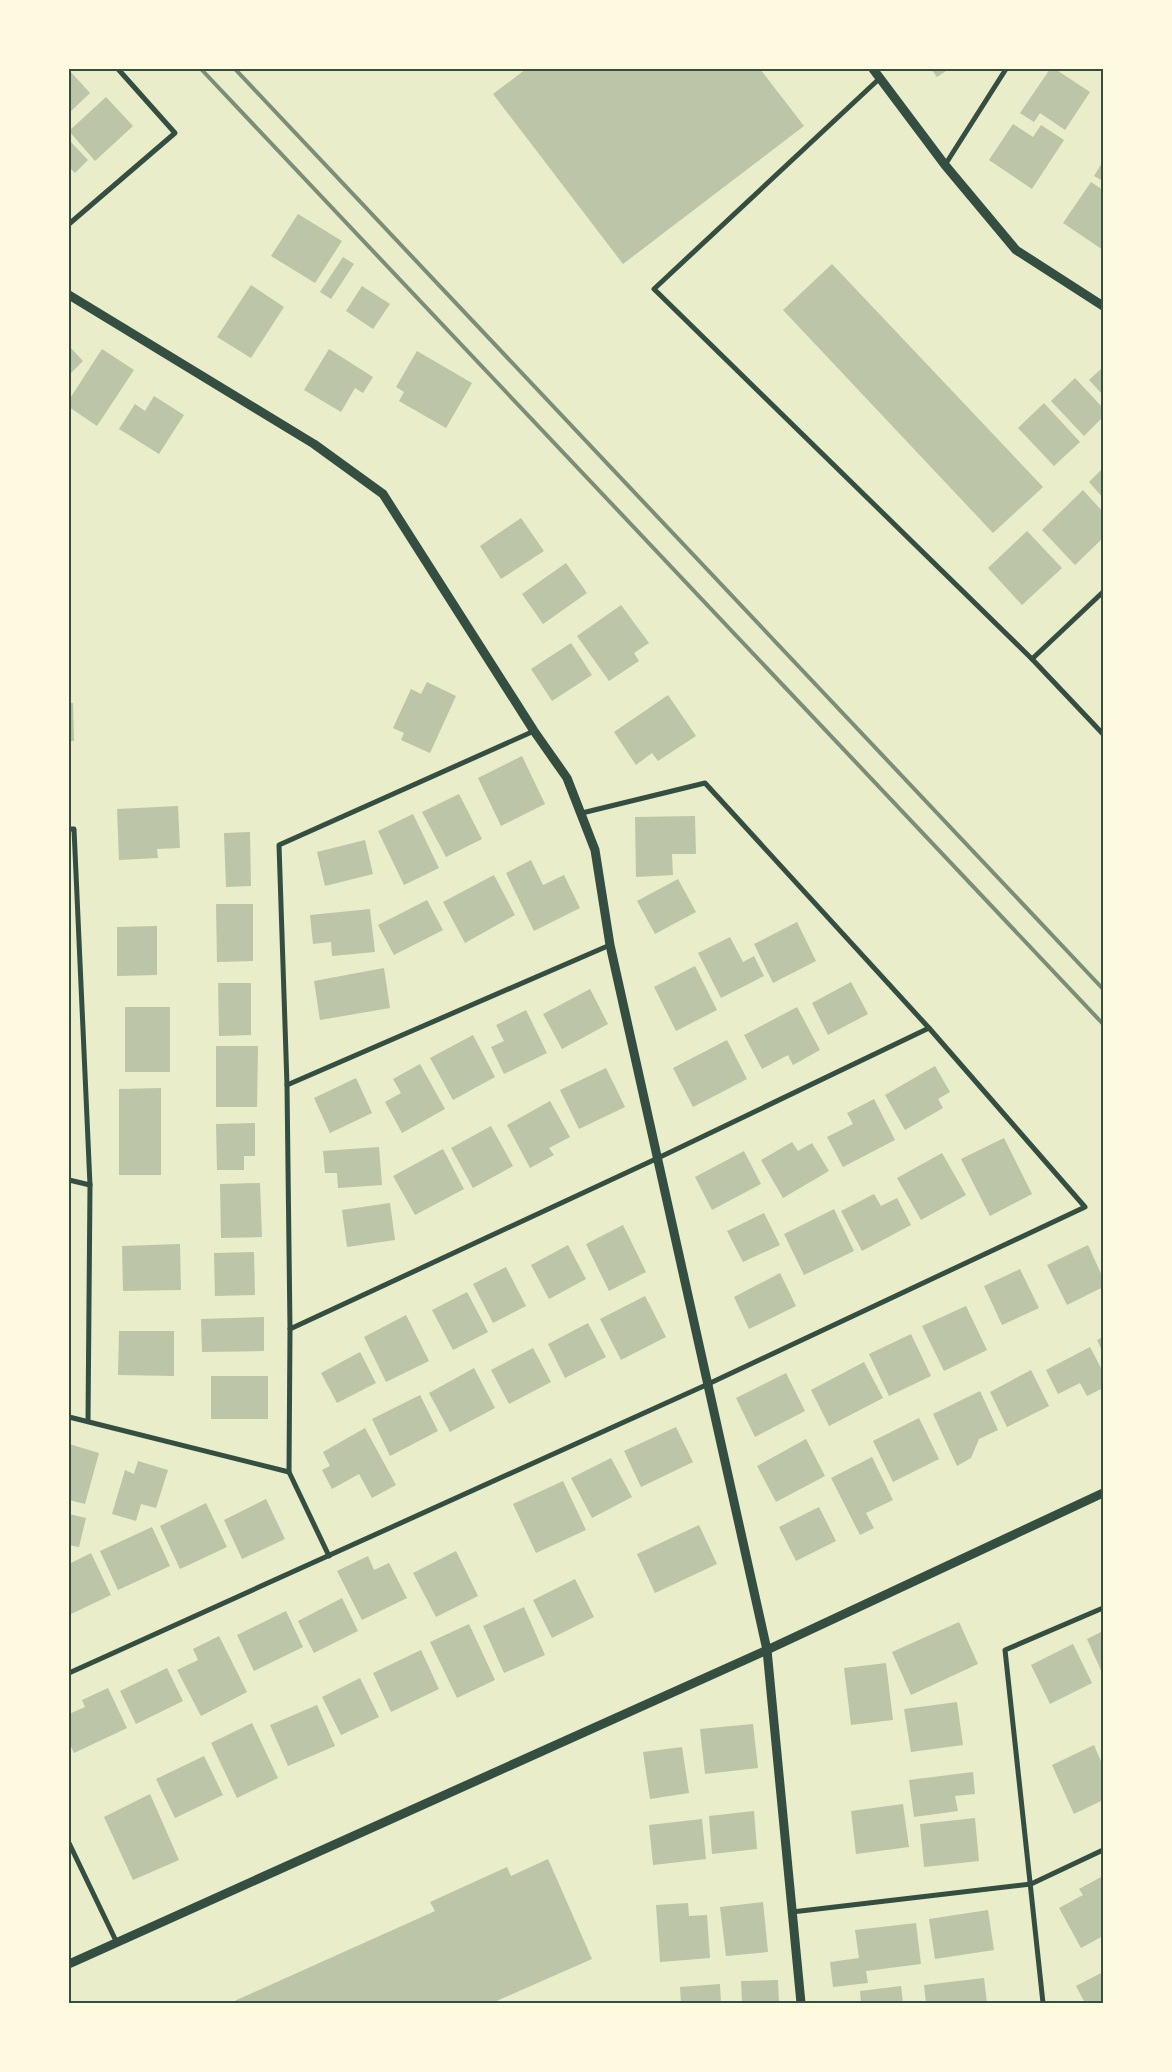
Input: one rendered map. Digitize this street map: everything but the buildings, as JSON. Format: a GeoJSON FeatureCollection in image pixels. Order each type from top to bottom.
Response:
{"type":"FeatureCollection","features":[{"type":"Feature","properties":{"kind":"street"},"geometry":{"type":"LineString","coordinates":[[69,224],[175,133],[118,69]]}},
{"type":"Feature","properties":{"kind":"street"},"geometry":{"type":"LineString","coordinates":[[873,69],[945,165],[1016,250],[1103,306]]}},
{"type":"Feature","properties":{"kind":"street"},"geometry":{"type":"LineString","coordinates":[[945,165],[1006,69]]}},
{"type":"Feature","properties":{"kind":"street"},"geometry":{"type":"LineString","coordinates":[[880,78],[654,289],[1032,659],[1103,734]]}},
{"type":"Feature","properties":{"kind":"street"},"geometry":{"type":"LineString","coordinates":[[69,295],[314,444],[383,494],[534,731],[567,778],[595,850],[610,945],[706,1385],[767,1650],[802,2003]]}},
{"type":"Feature","properties":{"kind":"street"},"geometry":{"type":"LineString","coordinates":[[1032,659],[1103,592]]}},
{"type":"Feature","properties":{"kind":"street"},"geometry":{"type":"LineString","coordinates":[[329,1556],[289,1472],[290,1329],[287,1085],[279,845],[534,731]]}},
{"type":"Feature","properties":{"kind":"street"},"geometry":{"type":"LineString","coordinates":[[69,1674],[706,1385],[1085,1207],[929,1028],[705,783],[582,813]]}},
{"type":"Feature","properties":{"kind":"street"},"geometry":{"type":"LineString","coordinates":[[69,829],[74,830],[90,1185],[88,1421]]}},
{"type":"Feature","properties":{"kind":"street"},"geometry":{"type":"LineString","coordinates":[[287,1085],[610,945]]}},
{"type":"Feature","properties":{"kind":"street"},"geometry":{"type":"LineString","coordinates":[[290,1329],[658,1158],[929,1028]]}},
{"type":"Feature","properties":{"kind":"street"},"geometry":{"type":"LineString","coordinates":[[69,1180],[90,1185]]}},
{"type":"Feature","properties":{"kind":"street"},"geometry":{"type":"LineString","coordinates":[[69,1417],[289,1472]]}},
{"type":"Feature","properties":{"kind":"street"},"geometry":{"type":"LineString","coordinates":[[69,1964],[767,1650],[1103,1493]]}},
{"type":"Feature","properties":{"kind":"street"},"geometry":{"type":"LineString","coordinates":[[1043,2003],[1005,1650],[1103,1608]]}},
{"type":"Feature","properties":{"kind":"street"},"geometry":{"type":"LineString","coordinates":[[69,1842],[117,1943]]}},
{"type":"Feature","properties":{"kind":"street"},"geometry":{"type":"LineString","coordinates":[[792,1912],[1031,1884],[1103,1850]]}},
{"type":"Feature","properties":{"kind":"railway"},"geometry":{"type":"LineString","coordinates":[[201,69],[1103,1024]]}},
{"type":"Feature","properties":{"kind":"railway"},"geometry":{"type":"LineString","coordinates":[[235,69],[1103,989]]}}]}
